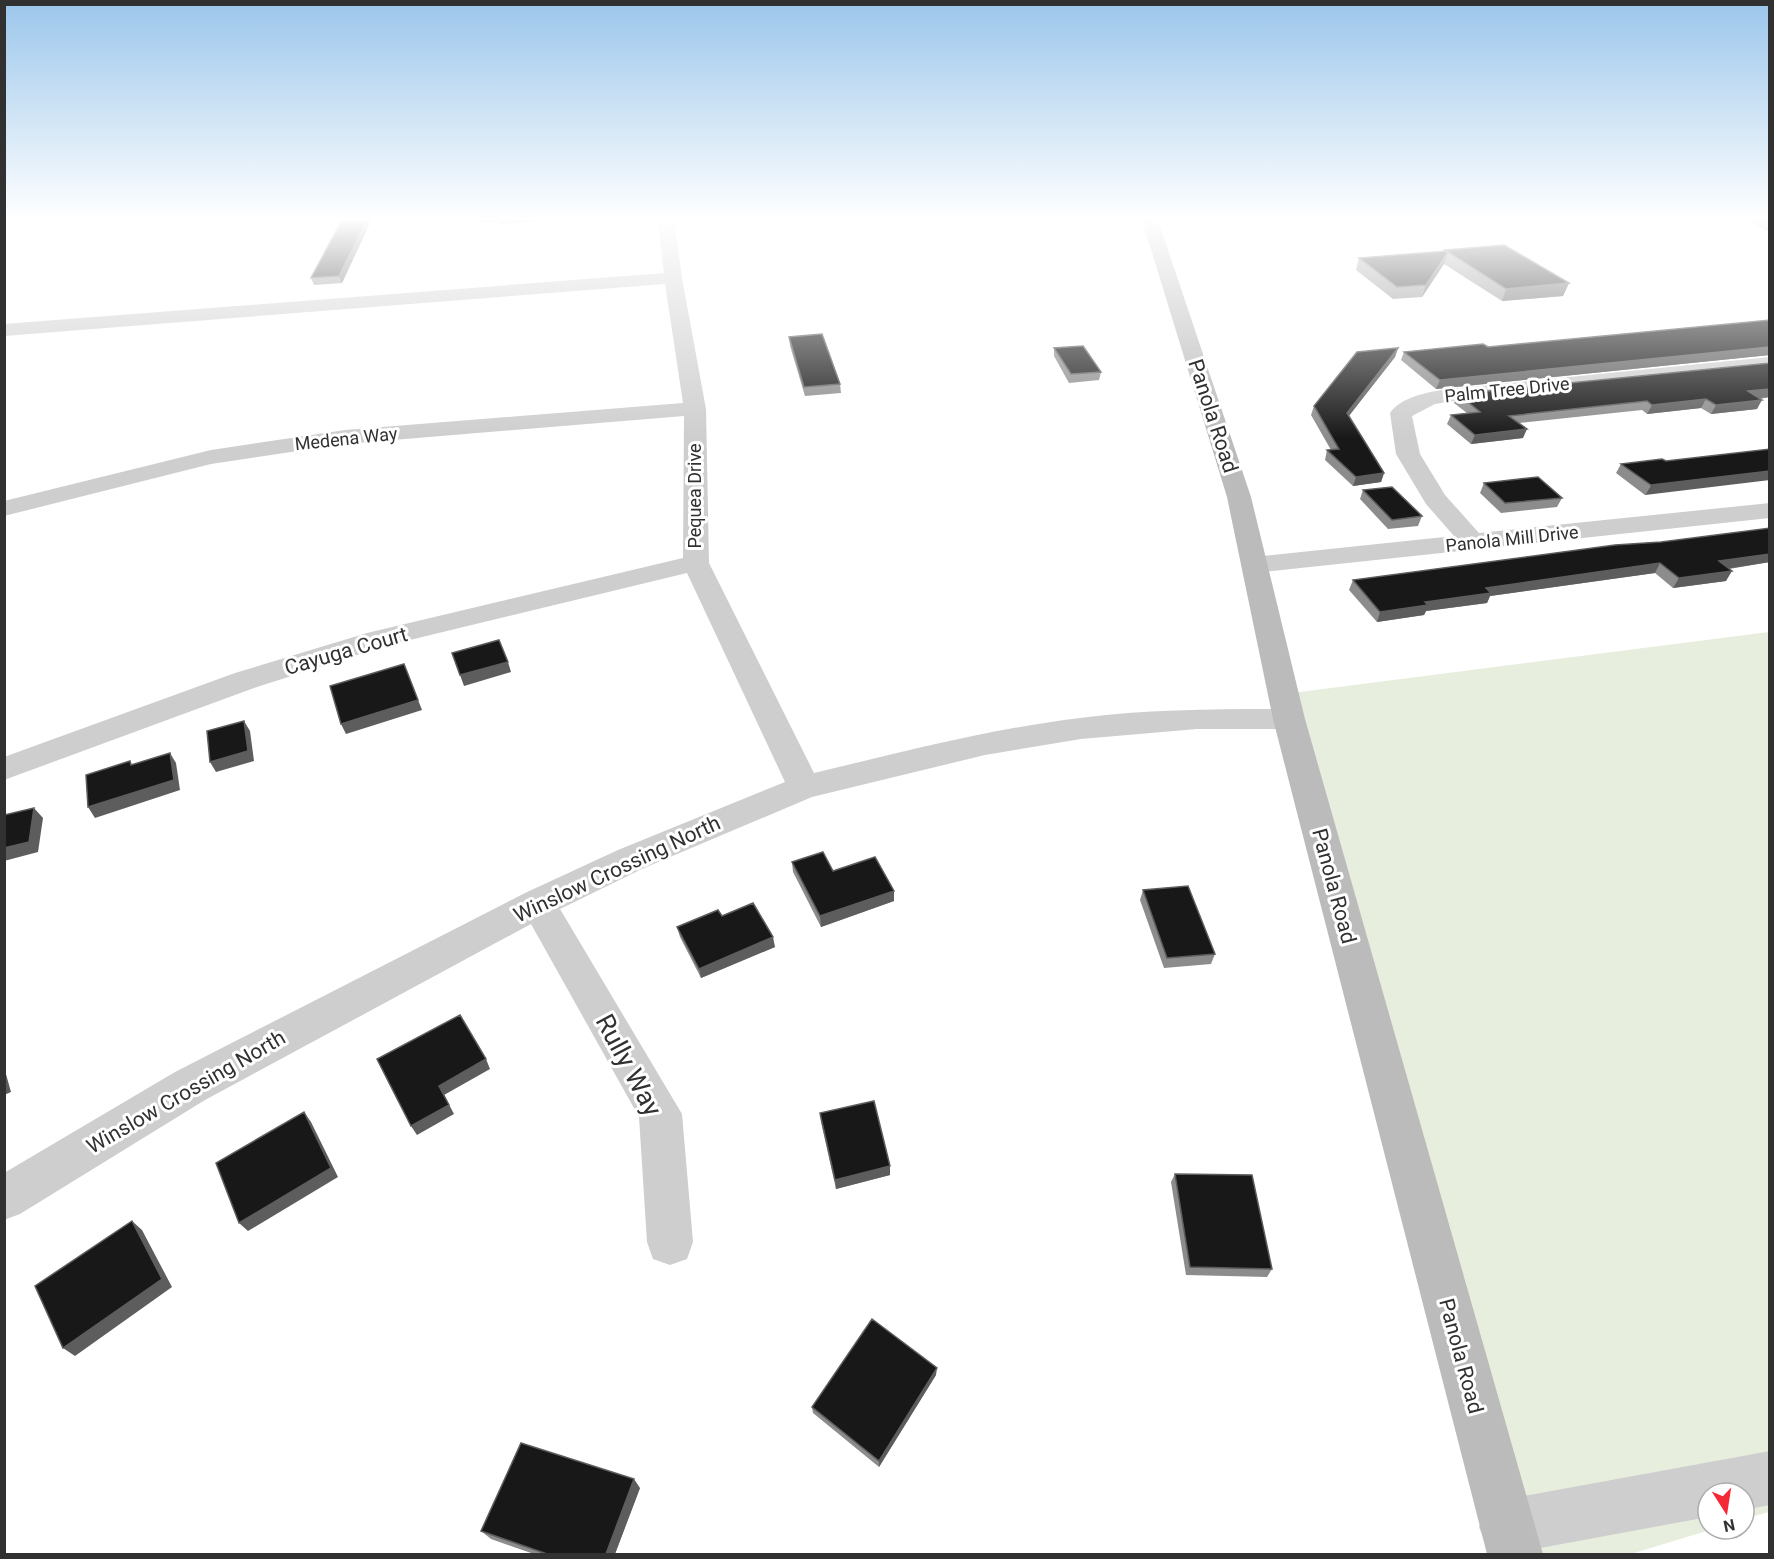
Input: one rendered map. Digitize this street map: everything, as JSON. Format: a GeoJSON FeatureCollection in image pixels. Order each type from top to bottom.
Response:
{"type":"FeatureCollection","features":[{"type":"Feature","properties":{"kind":"main road","name":"Panola Road"},"geometry":{"type":"LineString","coordinates":[[1173,293],[1239,497],[1289,719],[1511,1541]]}},
{"type":"Feature","properties":{"kind":"street"},"geometry":{"type":"LineString","coordinates":[[4,330],[483,293]]}},
{"type":"Feature","properties":{"kind":"street","name":"Pequea Drive"},"geometry":{"type":"LineString","coordinates":[[675,293],[695,409],[696,563],[804,787]]}},
{"type":"Feature","properties":{"kind":"street","name":"Palm Tree Drive"},"geometry":{"type":"LineString","coordinates":[[1474,543],[1435,499],[1408,454],[1401,413],[1431,398],[1460,394],[1770,363]]}},
{"type":"Feature","properties":{"kind":"street","name":"Medena Way"},"geometry":{"type":"LineString","coordinates":[[4,509],[211,457],[345,437],[695,409]]}},
{"type":"Feature","properties":{"kind":"street","name":"Panola Mill Drive"},"geometry":{"type":"LineString","coordinates":[[1254,565],[1770,510]]}},
{"type":"Feature","properties":{"kind":"street","name":"Cayuga Court"},"geometry":{"type":"LineString","coordinates":[[4,769],[246,680],[377,639],[696,563]]}},
{"type":"Feature","properties":{"kind":"street","name":"Winslow Crossing North"},"geometry":{"type":"LineString","coordinates":[[4,1198],[190,1086],[538,903],[631,859],[804,787],[985,744],[1081,728],[1197,719],[1289,719]]}},
{"type":"Feature","properties":{"kind":"street","name":"Rully Way"},"geometry":{"type":"LineString","coordinates":[[538,903],[660,1114],[670,1242]]}},
{"type":"Feature","properties":{"kind":"street"},"geometry":{"type":"LineString","coordinates":[[1511,1541],[1770,1478]]}},
{"type":"Feature","properties":{"kind":"green space"},"geometry":{"type":"Polygon","coordinates":[[[1769,632],[1769,1512],[1756,1516],[1756,1481],[1696,1481],[1696,1534],[1631,1554],[1524,1554],[1348,989],[1292,693],[1769,632]]]}},
{"type":"Feature","properties":{"kind":"building"},"geometry":{"type":"Polygon","coordinates":[[[1770,320],[1770,347],[1440,380],[1404,352],[1483,344],[1488,347],[1770,320]]]}},
{"type":"Feature","properties":{"kind":"building"},"geometry":{"type":"Polygon","coordinates":[[[822,334],[840,384],[804,387],[789,337],[822,334]]]}},
{"type":"Feature","properties":{"kind":"building"},"geometry":{"type":"Polygon","coordinates":[[[1083,346],[1101,372],[1071,374],[1054,348],[1083,346]]]}},
{"type":"Feature","properties":{"kind":"building"},"geometry":{"type":"Polygon","coordinates":[[[1398,348],[1347,413],[1384,473],[1356,477],[1327,450],[1339,449],[1314,406],[1357,352],[1398,348]]]}},
{"type":"Feature","properties":{"kind":"building"},"geometry":{"type":"Polygon","coordinates":[[[1770,363],[1770,389],[1748,391],[1762,400],[1716,405],[1706,399],[1652,405],[1647,401],[1509,416],[1527,429],[1475,435],[1451,415],[1480,412],[1458,394],[1770,363]]]}},
{"type":"Feature","properties":{"kind":"building"},"geometry":{"type":"Polygon","coordinates":[[[1770,449],[1770,471],[1651,485],[1621,464],[1662,459],[1666,461],[1770,449]]]}},
{"type":"Feature","properties":{"kind":"building"},"geometry":{"type":"Polygon","coordinates":[[[1538,477],[1562,498],[1505,503],[1484,483],[1538,477]]]}},
{"type":"Feature","properties":{"kind":"building"},"geometry":{"type":"Polygon","coordinates":[[[1392,487],[1422,516],[1392,520],[1363,490],[1392,487]]]}},
{"type":"Feature","properties":{"kind":"building"},"geometry":{"type":"Polygon","coordinates":[[[1770,528],[1770,554],[1719,561],[1732,571],[1679,578],[1660,563],[1486,588],[1491,593],[1425,602],[1428,605],[1380,612],[1353,580],[1615,545],[1661,542],[1770,528]]]}},
{"type":"Feature","properties":{"kind":"building"},"geometry":{"type":"Polygon","coordinates":[[[499,640],[508,662],[460,675],[452,653],[499,640]]]}},
{"type":"Feature","properties":{"kind":"building"},"geometry":{"type":"Polygon","coordinates":[[[404,664],[418,700],[341,724],[330,686],[404,664]]]}},
{"type":"Feature","properties":{"kind":"building"},"geometry":{"type":"Polygon","coordinates":[[[244,721],[248,751],[210,762],[207,731],[244,721]]]}},
{"type":"Feature","properties":{"kind":"building"},"geometry":{"type":"Polygon","coordinates":[[[170,753],[174,780],[88,807],[86,775],[130,761],[131,765],[170,753]]]}},
{"type":"Feature","properties":{"kind":"building"},"geometry":{"type":"Polygon","coordinates":[[[34,808],[29,842],[4,848],[4,815],[34,808]]]}},
{"type":"Feature","properties":{"kind":"building"},"geometry":{"type":"Polygon","coordinates":[[[823,852],[833,871],[875,857],[894,891],[820,916],[792,862],[823,852]]]}},
{"type":"Feature","properties":{"kind":"building"},"geometry":{"type":"Polygon","coordinates":[[[1188,886],[1215,954],[1167,958],[1143,890],[1188,886]]]}},
{"type":"Feature","properties":{"kind":"building"},"geometry":{"type":"Polygon","coordinates":[[[753,903],[773,937],[699,969],[677,927],[718,910],[722,916],[753,903]]]}},
{"type":"Feature","properties":{"kind":"building"},"geometry":{"type":"Polygon","coordinates":[[[460,1015],[486,1059],[439,1086],[449,1105],[411,1126],[377,1059],[460,1015]]]}},
{"type":"Feature","properties":{"kind":"building"},"geometry":{"type":"Polygon","coordinates":[[[874,1101],[890,1166],[835,1180],[820,1113],[874,1101]]]}},
{"type":"Feature","properties":{"kind":"building"},"geometry":{"type":"Polygon","coordinates":[[[304,1112],[331,1168],[239,1223],[216,1163],[304,1112]]]}},
{"type":"Feature","properties":{"kind":"building"},"geometry":{"type":"Polygon","coordinates":[[[1175,1174],[1252,1175],[1272,1269],[1190,1267],[1175,1174]]]}},
{"type":"Feature","properties":{"kind":"building"},"geometry":{"type":"Polygon","coordinates":[[[132,1221],[162,1279],[63,1348],[35,1286],[132,1221]]]}},
{"type":"Feature","properties":{"kind":"building"},"geometry":{"type":"Polygon","coordinates":[[[872,1319],[937,1368],[879,1461],[812,1407],[872,1319]]]}},
{"type":"Feature","properties":{"kind":"building"},"geometry":{"type":"Polygon","coordinates":[[[521,1443],[634,1479],[606,1554],[547,1554],[481,1531],[521,1443]]]}}]}
